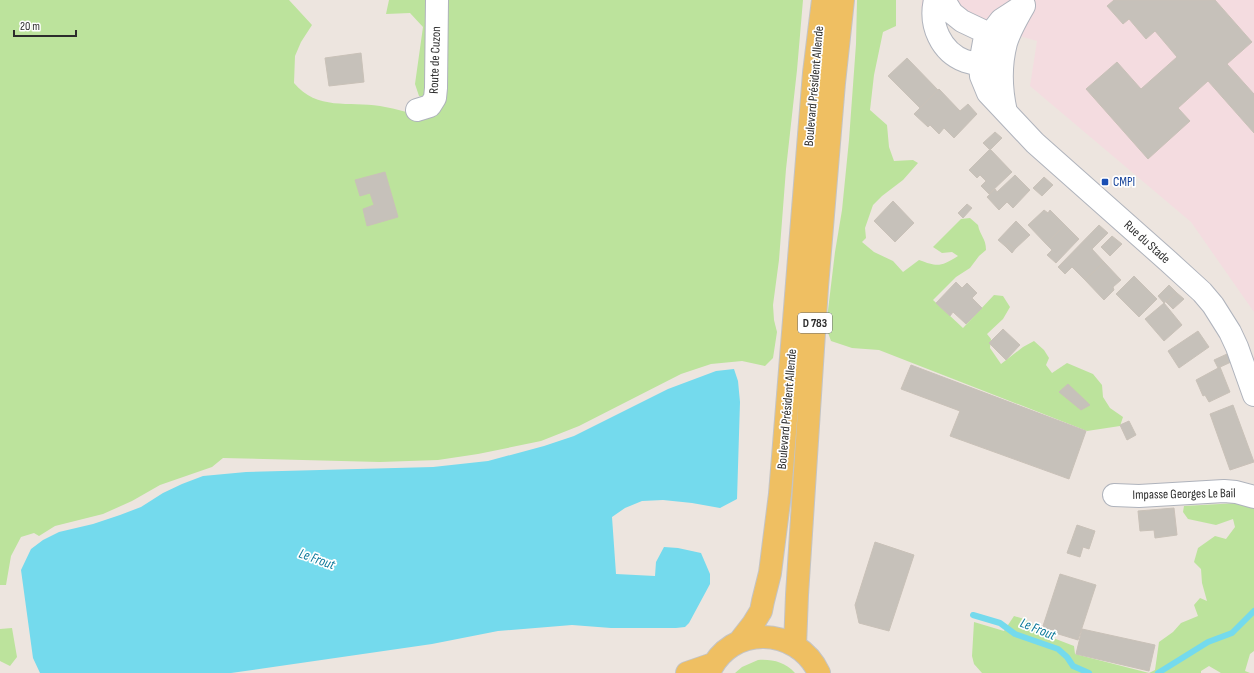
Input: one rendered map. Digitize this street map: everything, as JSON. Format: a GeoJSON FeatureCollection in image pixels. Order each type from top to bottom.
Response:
{"type":"FeatureCollection","features":[{"type":"Feature","properties":{"kind":"main road","name":"Boulevard Président Allende"},"geometry":{"type":"LineString","coordinates":[[739,642],[753,624],[760,611],[770,572],[781,478],[814,73],[823,0]]}},
{"type":"Feature","properties":{"kind":"main road","name":"Boulevard Président Allende"},"geometry":{"type":"LineString","coordinates":[[796,646],[797,595],[817,287],[834,83],[843,0]]}},
{"type":"Feature","properties":{"kind":"main road"},"geometry":{"type":"LineString","coordinates":[[687,673],[711,669],[728,648],[739,642],[749,638],[767,637],[785,641],[796,646],[805,653],[819,673]]}},
{"type":"Feature","properties":{"kind":"street","name":"Route de Cuzon"},"geometry":{"type":"LineString","coordinates":[[417,110],[430,106],[435,98],[436,0]]}},
{"type":"Feature","properties":{"kind":"street"},"geometry":{"type":"LineString","coordinates":[[935,0],[934,24],[940,40],[947,50],[966,61],[1002,69]]}},
{"type":"Feature","properties":{"kind":"street"},"geometry":{"type":"LineString","coordinates":[[944,0],[952,13],[962,21],[998,38]]}},
{"type":"Feature","properties":{"kind":"street"},"geometry":{"type":"LineString","coordinates":[[980,64],[984,42],[998,38],[1026,3]]}},
{"type":"Feature","properties":{"kind":"street"},"geometry":{"type":"LineString","coordinates":[[998,38],[1006,112]]}},
{"type":"Feature","properties":{"kind":"street","name":"Rue du Stade"},"geometry":{"type":"LineString","coordinates":[[980,64],[981,76],[988,93],[1035,143],[1168,261],[1202,292],[1213,305],[1230,332],[1237,347],[1254,395]]}},
{"type":"Feature","properties":{"kind":"street","name":"Impasse Georges Le Bail"},"geometry":{"type":"LineString","coordinates":[[1114,495],[1139,496],[1236,492],[1254,497]]}},
{"type":"Feature","properties":{"kind":"shaded area"},"geometry":{"type":"Polygon","coordinates":[[[922,0],[1254,0],[1254,312],[1191,222],[1030,86],[1037,41],[921,8],[922,0]]]}},
{"type":"Feature","properties":{"kind":"green space"},"geometry":{"type":"Polygon","coordinates":[[[0,0],[289,0],[312,25],[301,42],[295,56],[294,83],[303,92],[313,98],[323,101],[380,106],[431,118],[439,106],[419,96],[415,84],[423,27],[410,13],[386,14],[389,0],[803,0],[786,169],[779,260],[773,305],[774,320],[777,332],[773,358],[765,366],[742,361],[711,364],[681,374],[579,426],[541,441],[478,454],[438,460],[380,462],[223,458],[212,467],[160,485],[132,501],[103,514],[55,526],[39,536],[34,533],[21,537],[11,556],[6,585],[0,585],[0,0]]]}},
{"type":"Feature","properties":{"kind":"green space"},"geometry":{"type":"Polygon","coordinates":[[[857,0],[896,0],[896,26],[883,32],[874,75],[870,110],[887,125],[889,147],[894,161],[913,160],[918,163],[903,180],[873,205],[865,228],[866,238],[862,242],[874,252],[893,261],[903,272],[919,260],[939,265],[958,256],[952,252],[942,253],[933,247],[961,219],[970,218],[978,225],[986,250],[979,256],[970,268],[956,277],[933,300],[963,328],[994,295],[1003,296],[1010,307],[1003,319],[987,334],[991,339],[990,348],[1001,364],[1023,347],[1034,341],[1044,350],[1049,358],[1046,365],[1052,373],[1067,363],[1093,374],[1102,385],[1103,397],[1110,408],[1123,417],[1120,426],[1087,431],[879,350],[852,348],[831,341],[826,327],[835,252],[842,210],[849,140],[856,44],[857,0]]]}},
{"type":"Feature","properties":{"kind":"green space"},"geometry":{"type":"Polygon","coordinates":[[[1238,503],[1254,506],[1254,651],[1250,654],[1245,671],[1250,673],[1221,673],[1209,666],[1201,671],[1201,673],[1149,673],[1155,670],[1159,642],[1173,632],[1181,623],[1198,616],[1194,605],[1200,598],[1207,601],[1202,583],[1201,569],[1194,562],[1198,548],[1215,536],[1226,539],[1235,527],[1233,519],[1216,525],[1188,519],[1183,512],[1184,506],[1238,503]]]}},
{"type":"Feature","properties":{"kind":"green space"},"geometry":{"type":"Polygon","coordinates":[[[1014,616],[1033,624],[1040,633],[1074,646],[1075,654],[1149,673],[982,673],[974,664],[972,656],[974,622],[1004,631],[1014,616]]]}},
{"type":"Feature","properties":{"kind":"green space"},"geometry":{"type":"Polygon","coordinates":[[[12,628],[17,657],[10,666],[0,661],[0,629],[12,628]]]}},
{"type":"Feature","properties":{"kind":"green space"},"geometry":{"type":"Polygon","coordinates":[[[758,660],[778,662],[787,666],[795,673],[735,673],[742,667],[758,660]]]}},
{"type":"Feature","properties":{"kind":"water"},"geometry":{"type":"Polygon","coordinates":[[[734,369],[738,381],[740,402],[737,499],[720,508],[663,500],[642,501],[625,508],[612,517],[616,574],[655,576],[656,562],[664,547],[678,548],[701,553],[710,574],[710,584],[689,623],[685,627],[611,628],[572,625],[498,631],[432,644],[231,673],[40,673],[33,658],[21,570],[31,549],[43,540],[59,532],[93,524],[141,507],[163,493],[203,476],[246,472],[433,467],[488,461],[544,446],[574,436],[668,389],[716,371],[734,369]]]}},
{"type":"Feature","properties":{"kind":"building"},"geometry":{"type":"Polygon","coordinates":[[[1114,0],[1215,0],[1252,42],[1227,64],[1254,94],[1254,133],[1208,81],[1178,108],[1190,121],[1148,159],[1086,89],[1117,62],[1141,89],[1177,57],[1155,31],[1146,39],[1129,19],[1123,24],[1107,6],[1114,0]]]}},
{"type":"Feature","properties":{"kind":"building"},"geometry":{"type":"Polygon","coordinates":[[[361,53],[364,82],[329,86],[325,58],[361,53]]]}},
{"type":"Feature","properties":{"kind":"building"},"geometry":{"type":"Polygon","coordinates":[[[907,58],[938,90],[920,108],[888,76],[907,58]]]}},
{"type":"Feature","properties":{"kind":"building"},"geometry":{"type":"Polygon","coordinates":[[[939,89],[960,111],[968,104],[977,114],[954,138],[944,128],[939,134],[930,125],[928,127],[914,114],[939,89]]]}},
{"type":"Feature","properties":{"kind":"building"},"geometry":{"type":"Polygon","coordinates":[[[995,132],[1002,138],[990,150],[983,143],[995,132]]]}},
{"type":"Feature","properties":{"kind":"building"},"geometry":{"type":"Polygon","coordinates":[[[990,149],[1012,172],[989,194],[981,186],[986,181],[980,175],[977,178],[969,170],[990,149]]]}},
{"type":"Feature","properties":{"kind":"building"},"geometry":{"type":"Polygon","coordinates":[[[385,172],[398,217],[367,226],[363,209],[374,205],[370,193],[360,196],[355,180],[385,172]]]}},
{"type":"Feature","properties":{"kind":"building"},"geometry":{"type":"Polygon","coordinates":[[[1015,175],[1030,190],[1013,208],[1007,202],[999,210],[987,197],[995,189],[997,192],[1015,175]]]}},
{"type":"Feature","properties":{"kind":"building"},"geometry":{"type":"Polygon","coordinates":[[[1044,177],[1053,185],[1042,196],[1033,188],[1044,177]]]}},
{"type":"Feature","properties":{"kind":"building"},"geometry":{"type":"Polygon","coordinates":[[[893,201],[914,223],[895,242],[874,221],[893,201]]]}},
{"type":"Feature","properties":{"kind":"building"},"geometry":{"type":"Polygon","coordinates":[[[967,204],[972,208],[963,218],[958,213],[967,204]]]}},
{"type":"Feature","properties":{"kind":"building"},"geometry":{"type":"Polygon","coordinates":[[[1044,210],[1048,213],[1050,210],[1065,225],[1046,244],[1028,225],[1044,210]]]}},
{"type":"Feature","properties":{"kind":"building"},"geometry":{"type":"Polygon","coordinates":[[[1016,221],[1030,235],[1015,249],[1008,243],[1005,246],[998,240],[1016,221]]]}},
{"type":"Feature","properties":{"kind":"building"},"geometry":{"type":"Polygon","coordinates":[[[1065,225],[1079,239],[1056,263],[1047,255],[1052,250],[1046,244],[1065,225]]]}},
{"type":"Feature","properties":{"kind":"building"},"geometry":{"type":"Polygon","coordinates":[[[1099,225],[1108,233],[1092,249],[1104,262],[1085,280],[1072,267],[1065,274],[1058,267],[1099,225]]]}},
{"type":"Feature","properties":{"kind":"building"},"geometry":{"type":"Polygon","coordinates":[[[1112,236],[1122,244],[1110,256],[1101,247],[1112,236]]]}},
{"type":"Feature","properties":{"kind":"building"},"geometry":{"type":"Polygon","coordinates":[[[1008,243],[1015,249],[1012,253],[1005,246],[1008,243]]]}},
{"type":"Feature","properties":{"kind":"building"},"geometry":{"type":"Polygon","coordinates":[[[1104,262],[1121,280],[1113,287],[1114,290],[1104,300],[1085,280],[1104,262]]]}},
{"type":"Feature","properties":{"kind":"building"},"geometry":{"type":"Polygon","coordinates":[[[1134,276],[1157,299],[1139,317],[1116,294],[1134,276]]]}},
{"type":"Feature","properties":{"kind":"building"},"geometry":{"type":"Polygon","coordinates":[[[956,282],[962,288],[967,283],[977,293],[972,298],[982,308],[966,324],[953,312],[950,316],[936,303],[956,282]]]}},
{"type":"Feature","properties":{"kind":"building"},"geometry":{"type":"Polygon","coordinates":[[[1169,285],[1177,293],[1164,303],[1158,296],[1169,285]]]}},
{"type":"Feature","properties":{"kind":"building"},"geometry":{"type":"Polygon","coordinates":[[[1177,293],[1184,299],[1173,309],[1166,302],[1177,293]]]}},
{"type":"Feature","properties":{"kind":"building"},"geometry":{"type":"Polygon","coordinates":[[[1164,303],[1182,325],[1164,341],[1145,319],[1164,303]]]}},
{"type":"Feature","properties":{"kind":"building"},"geometry":{"type":"Polygon","coordinates":[[[1003,329],[1020,345],[1006,360],[989,343],[1003,329]]]}},
{"type":"Feature","properties":{"kind":"building"},"geometry":{"type":"Polygon","coordinates":[[[1198,331],[1209,347],[1179,368],[1168,351],[1198,331]]]}},
{"type":"Feature","properties":{"kind":"building"},"geometry":{"type":"Polygon","coordinates":[[[1227,354],[1231,362],[1218,368],[1214,360],[1227,354]]]}},
{"type":"Feature","properties":{"kind":"building"},"geometry":{"type":"Polygon","coordinates":[[[911,365],[1086,431],[1069,479],[950,436],[960,411],[901,389],[911,365]]]}},
{"type":"Feature","properties":{"kind":"building"},"geometry":{"type":"Polygon","coordinates":[[[1220,367],[1230,392],[1209,402],[1205,395],[1203,396],[1196,380],[1220,367]]]}},
{"type":"Feature","properties":{"kind":"building"},"geometry":{"type":"Polygon","coordinates":[[[1068,384],[1090,405],[1081,410],[1059,392],[1068,384]]]}},
{"type":"Feature","properties":{"kind":"building"},"geometry":{"type":"Polygon","coordinates":[[[1233,405],[1254,462],[1230,470],[1210,414],[1233,405]]]}},
{"type":"Feature","properties":{"kind":"building"},"geometry":{"type":"Polygon","coordinates":[[[1129,421],[1136,435],[1127,440],[1120,425],[1129,421]]]}},
{"type":"Feature","properties":{"kind":"building"},"geometry":{"type":"Polygon","coordinates":[[[1174,508],[1177,535],[1155,538],[1154,530],[1140,531],[1138,511],[1174,508]]]}},
{"type":"Feature","properties":{"kind":"building"},"geometry":{"type":"Polygon","coordinates":[[[1077,525],[1095,531],[1089,549],[1083,547],[1080,557],[1067,553],[1077,525]]]}},
{"type":"Feature","properties":{"kind":"building"},"geometry":{"type":"Polygon","coordinates":[[[875,542],[914,555],[889,631],[859,623],[855,605],[875,542]]]}},
{"type":"Feature","properties":{"kind":"building"},"geometry":{"type":"Polygon","coordinates":[[[1060,574],[1096,585],[1078,640],[1042,629],[1060,574]]]}},
{"type":"Feature","properties":{"kind":"building"},"geometry":{"type":"Polygon","coordinates":[[[1082,629],[1155,645],[1149,671],[1076,654],[1082,629]]]}},
{"type":"Feature","properties":{"kind":"waterway","name":"Le Frout"},"geometry":{"type":"LineString","coordinates":[[1158,673],[1208,642],[1232,633],[1254,611]]}},
{"type":"Feature","properties":{"kind":"waterway","name":"Le Frout"},"geometry":{"type":"LineString","coordinates":[[973,615],[1000,623],[1015,634],[1058,649],[1067,657],[1073,666],[1089,673]]}},
{"type":"Feature","properties":{"kind":"place","name":"CMPI"},"geometry":{"type":"Point","coordinates":[1105,182]}}]}
